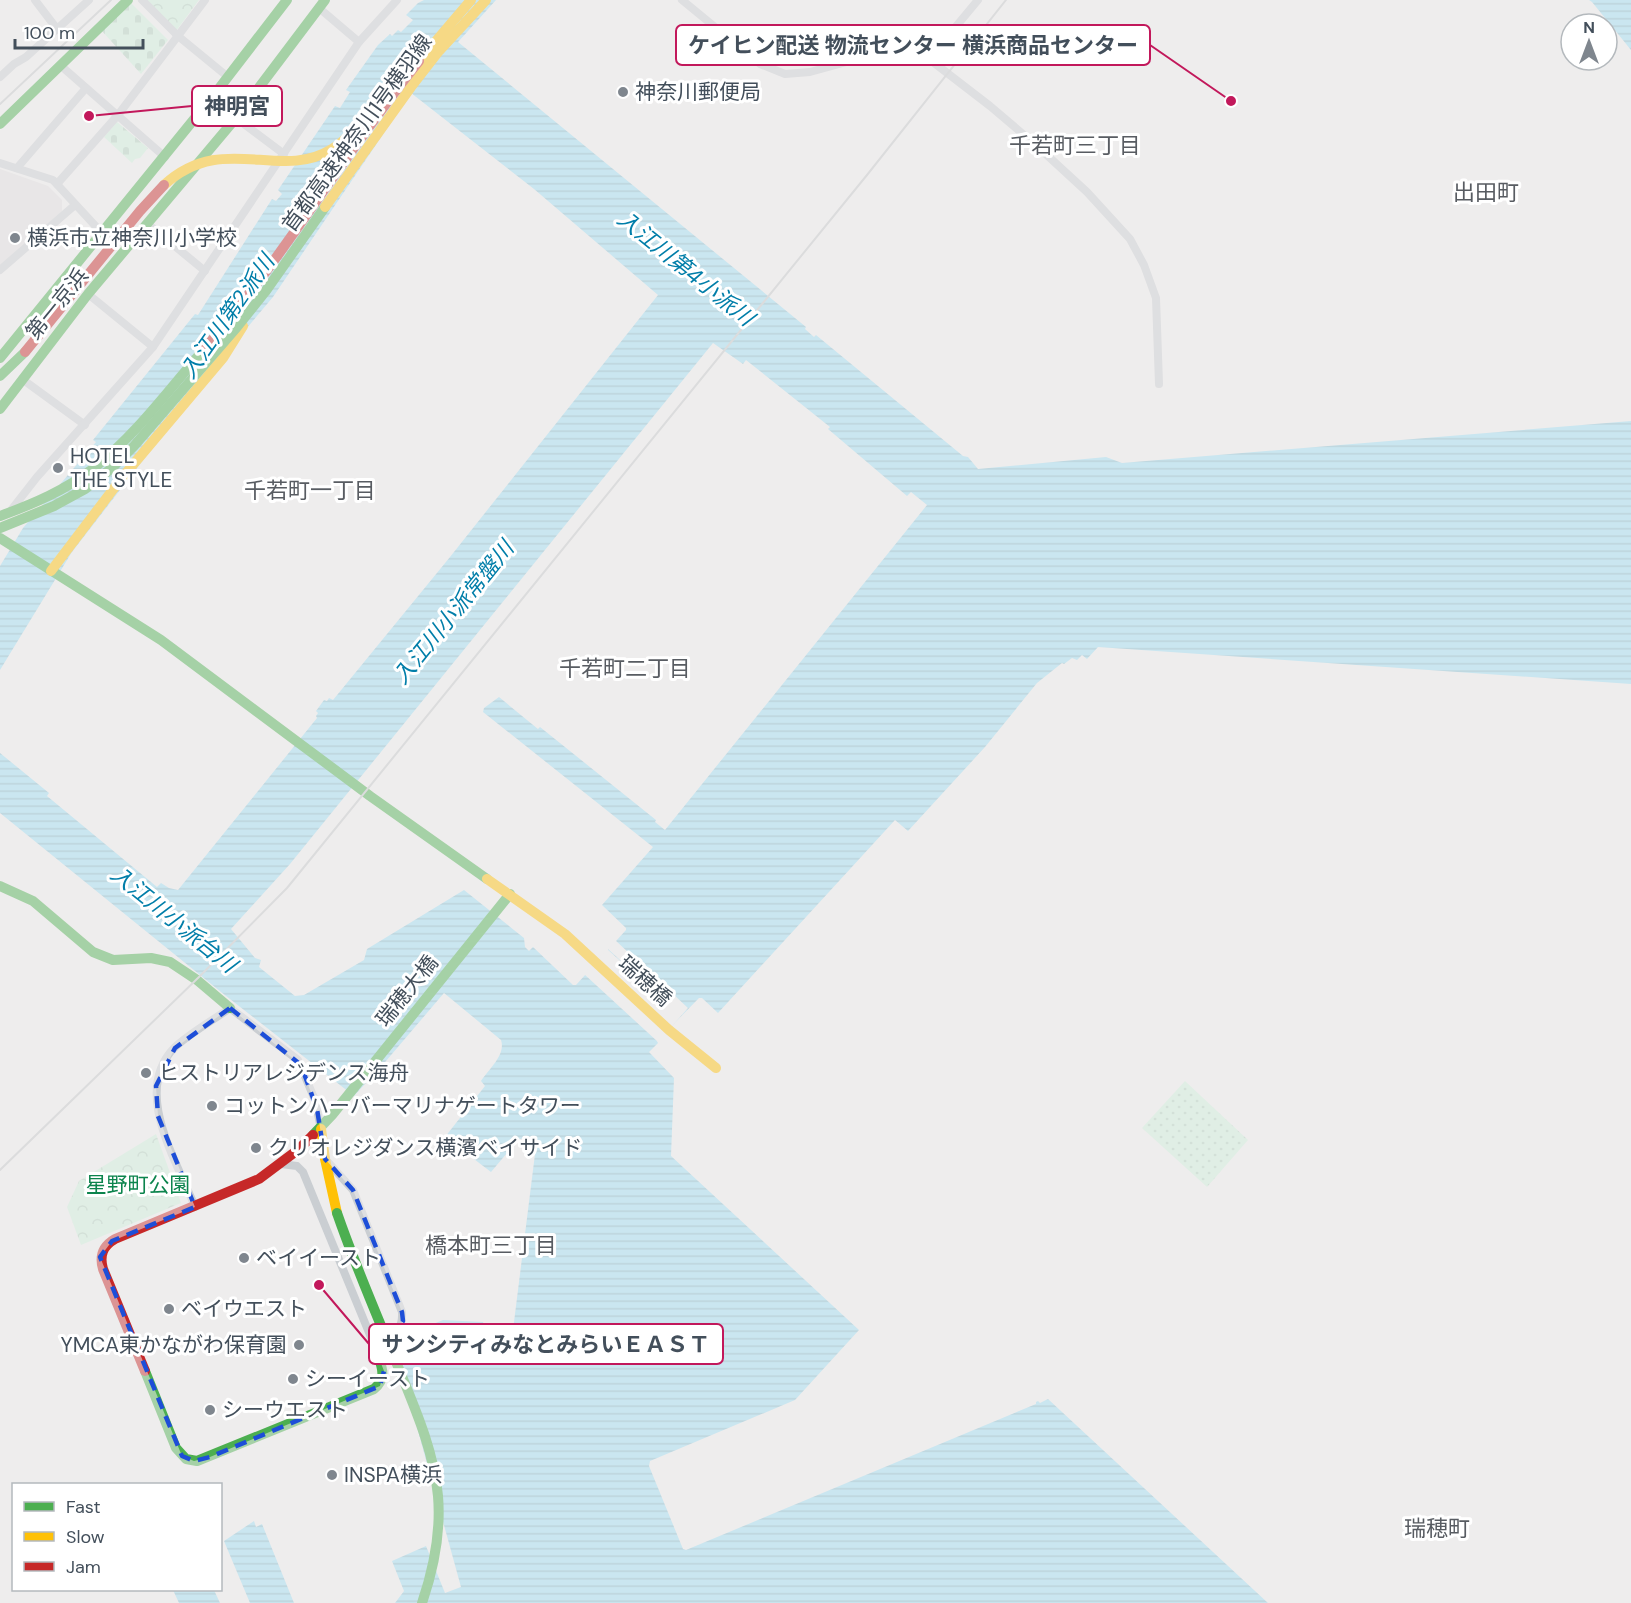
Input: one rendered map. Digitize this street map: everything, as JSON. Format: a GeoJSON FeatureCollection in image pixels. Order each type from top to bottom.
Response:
{"type":"FeatureCollection","features":[{"type":"Feature","properties":{"kind":"main road"},"geometry":{"type":"LineString","coordinates":[[0,124],[128,0]]}},
{"type":"Feature","properties":{"kind":"main road"},"geometry":{"type":"LineString","coordinates":[[0,376],[25,352],[171,179],[191,166],[219,158],[302,159],[330,150],[340,143],[464,0]]}},
{"type":"Feature","properties":{"kind":"main road","name":"首都高速神奈川1号横羽線"},"geometry":{"type":"LineString","coordinates":[[0,516],[48,496],[79,478],[127,437],[257,285],[403,80],[471,0]]}},
{"type":"Feature","properties":{"kind":"main road","name":"首都高速神奈川1号横羽線"},"geometry":{"type":"LineString","coordinates":[[0,528],[70,498],[112,468],[162,414],[265,292],[411,87],[486,0]]}},
{"type":"Feature","properties":{"kind":"main road","name":"第一京浜"},"geometry":{"type":"LineString","coordinates":[[0,358],[43,302],[217,92],[284,1]]}},
{"type":"Feature","properties":{"kind":"main road","name":"第一京浜"},"geometry":{"type":"LineString","coordinates":[[0,409],[88,294],[239,114],[322,4]]}},
{"type":"Feature","properties":{"kind":"main road"},"geometry":{"type":"LineString","coordinates":[[217,92],[239,114]]}},
{"type":"Feature","properties":{"kind":"main road"},"geometry":{"type":"LineString","coordinates":[[51,571],[121,479],[223,358],[265,292]]}},
{"type":"Feature","properties":{"kind":"main road","name":"瑞穂橋"},"geometry":{"type":"LineString","coordinates":[[5,541],[161,640],[353,783],[565,934],[669,1029],[716,1068]]}},
{"type":"Feature","properties":{"kind":"main road"},"geometry":{"type":"LineString","coordinates":[[0,886],[33,901],[93,952],[106,959],[118,962],[154,958],[169,962],[192,977],[230,1008]]}},
{"type":"Feature","properties":{"kind":"main road","name":"瑞穂大橋"},"geometry":{"type":"LineString","coordinates":[[321,1129],[510,894]]}},
{"type":"Feature","properties":{"kind":"main road"},"geometry":{"type":"LineString","coordinates":[[321,1129],[281,1164],[259,1179],[112,1241],[104,1247],[100,1257],[103,1269],[176,1448],[183,1458],[197,1461],[210,1457],[377,1388],[383,1381],[384,1374],[378,1356]]}},
{"type":"Feature","properties":{"kind":"main road"},"geometry":{"type":"LineString","coordinates":[[321,1129],[337,1213],[418,1419],[436,1480],[438,1538],[428,1587],[422,1603]]}},
{"type":"Feature","properties":{"kind":"street"},"geometry":{"type":"LineString","coordinates":[[35,0],[57,29]]}},
{"type":"Feature","properties":{"kind":"street"},"geometry":{"type":"LineString","coordinates":[[0,77],[26,57],[89,0]]}},
{"type":"Feature","properties":{"kind":"street"},"geometry":{"type":"LineString","coordinates":[[142,0],[178,36],[228,77]]}},
{"type":"Feature","properties":{"kind":"street"},"geometry":{"type":"LineString","coordinates":[[57,184],[118,115],[205,0]]}},
{"type":"Feature","properties":{"kind":"street"},"geometry":{"type":"LineString","coordinates":[[0,528],[37,477],[153,347],[359,42],[397,0]]}},
{"type":"Feature","properties":{"kind":"street"},"geometry":{"type":"LineString","coordinates":[[682,0],[760,64],[784,74],[810,72],[884,52],[908,51],[929,59],[1037,146],[1087,192],[1130,239],[1144,266],[1156,298],[1159,384]]}},
{"type":"Feature","properties":{"kind":"street"},"geometry":{"type":"LineString","coordinates":[[929,59],[978,0]]}},
{"type":"Feature","properties":{"kind":"street"},"geometry":{"type":"LineString","coordinates":[[322,4],[359,42]]}},
{"type":"Feature","properties":{"kind":"street"},"geometry":{"type":"LineString","coordinates":[[60,65],[165,157]]}},
{"type":"Feature","properties":{"kind":"street"},"geometry":{"type":"LineString","coordinates":[[16,168],[86,88]]}},
{"type":"Feature","properties":{"kind":"street"},"geometry":{"type":"LineString","coordinates":[[239,114],[284,154]]}},
{"type":"Feature","properties":{"kind":"street"},"geometry":{"type":"LineString","coordinates":[[0,163],[53,180],[101,232]]}},
{"type":"Feature","properties":{"kind":"street"},"geometry":{"type":"LineString","coordinates":[[0,270],[75,205]]}},
{"type":"Feature","properties":{"kind":"street"},"geometry":{"type":"LineString","coordinates":[[148,224],[205,271]]}},
{"type":"Feature","properties":{"kind":"street"},"geometry":{"type":"LineString","coordinates":[[88,294],[153,347]]}},
{"type":"Feature","properties":{"kind":"street"},"geometry":{"type":"LineString","coordinates":[[22,379],[85,424]]}},
{"type":"Feature","properties":{"kind":"street"},"geometry":{"type":"LineString","coordinates":[[195,1207],[158,1116],[156,1086],[162,1068],[175,1048],[230,1008],[298,1060],[315,1100],[321,1129]]}},
{"type":"Feature","properties":{"kind":"street"},"geometry":{"type":"LineString","coordinates":[[325,1159],[353,1190],[402,1312],[403,1321],[399,1329],[382,1340],[378,1348],[378,1356]]}},
{"type":"Feature","properties":{"kind":"street"},"geometry":{"type":"LineString","coordinates":[[281,1164],[297,1166],[303,1172],[378,1356]]}},
{"type":"Feature","properties":{"kind":"street"},"geometry":{"type":"LineString","coordinates":[[368,1332],[382,1340]]}},
{"type":"Feature","properties":{"kind":"highlighted area"},"geometry":{"type":"Polygon","coordinates":[[[230,1008],[301,1065],[317,1109],[325,1159],[353,1190],[402,1312],[403,1321],[393,1335],[373,1343],[384,1371],[380,1386],[210,1457],[194,1461],[182,1456],[100,1257],[112,1241],[195,1207],[158,1116],[156,1086],[175,1048],[230,1008]]]}},
{"type":"Feature","properties":{"kind":"shaded area","name":"横浜市立神奈川小学校"},"geometry":{"type":"Polygon","coordinates":[[[0,169],[48,186],[62,200],[62,211],[0,266],[0,169]]]}},
{"type":"Feature","properties":{"kind":"green space"},"geometry":{"type":"Polygon","coordinates":[[[145,0],[199,0],[176,31],[145,0]]]}},
{"type":"Feature","properties":{"kind":"green space"},"geometry":{"type":"Polygon","coordinates":[[[130,2],[168,40],[141,74],[101,30],[130,2]]]}},
{"type":"Feature","properties":{"kind":"green space"},"geometry":{"type":"Polygon","coordinates":[[[117,122],[148,148],[140,158],[135,159],[132,163],[104,137],[117,122]]]}},
{"type":"Feature","properties":{"kind":"green space"},"geometry":{"type":"Polygon","coordinates":[[[1185,1081],[1248,1140],[1207,1187],[1142,1128],[1185,1081]]]}},
{"type":"Feature","properties":{"kind":"green space","name":"星野町公園"},"geometry":{"type":"Polygon","coordinates":[[[156,1134],[181,1203],[81,1245],[67,1207],[79,1181],[156,1134]]]}},
{"type":"Feature","properties":{"kind":"water"},"geometry":{"type":"Polygon","coordinates":[[[424,0],[496,0],[458,42],[806,327],[805,329],[814,337],[816,335],[963,456],[968,457],[978,469],[1106,457],[1122,463],[1631,421],[1631,684],[1098,647],[1087,659],[1082,655],[1077,660],[1072,658],[1037,683],[985,747],[908,831],[895,820],[718,1013],[702,998],[699,998],[649,1052],[674,1078],[671,1156],[859,1330],[795,1400],[650,1461],[649,1466],[683,1549],[686,1550],[1036,1404],[1038,1401],[1040,1403],[1048,1399],[1268,1603],[395,1603],[404,1591],[392,1561],[426,1546],[445,1593],[461,1587],[401,1369],[401,1337],[443,1320],[483,1322],[500,1365],[509,1362],[536,1146],[523,1138],[518,1140],[491,1172],[445,1137],[485,1086],[481,1081],[499,1056],[501,1040],[444,993],[354,1096],[221,992],[0,813],[0,753],[49,793],[47,796],[157,887],[161,883],[178,890],[317,718],[316,711],[324,700],[327,701],[329,698],[333,700],[658,295],[534,189],[411,93],[273,297],[230,348],[72,552],[0,670],[0,566],[23,528],[96,442],[93,440],[195,314],[198,315],[272,199],[276,201],[282,194],[278,190],[335,106],[340,108],[350,92],[346,90],[378,45],[390,34],[392,36],[398,30],[401,32],[413,20],[406,15],[424,0]],[[713,343],[290,864],[231,929],[255,958],[261,960],[259,967],[295,996],[304,995],[364,960],[367,949],[464,890],[524,938],[525,947],[529,951],[533,947],[573,985],[576,985],[626,930],[602,905],[653,847],[483,712],[484,708],[499,697],[538,729],[540,727],[656,820],[655,822],[665,830],[927,505],[911,492],[907,496],[828,429],[830,427],[746,360],[743,364],[713,343]]]}},
{"type":"Feature","properties":{"kind":"water"},"geometry":{"type":"Polygon","coordinates":[[[1589,0],[1631,0],[1631,50],[1619,35],[1619,12],[1600,12],[1589,0]]]}},
{"type":"Feature","properties":{"kind":"water"},"geometry":{"type":"Polygon","coordinates":[[[254,1521],[256,1527],[262,1524],[294,1603],[250,1603],[224,1541],[254,1521]]]}},
{"type":"Feature","properties":{"kind":"water"},"geometry":{"type":"Polygon","coordinates":[[[173,1591],[214,1591],[220,1603],[179,1603],[173,1591]]]}},
{"type":"Feature","properties":{"kind":"pier"},"geometry":{"type":"Polygon","coordinates":[[[615,940],[688,1008],[658,1042],[584,974],[607,949],[656,993],[608,949],[615,940]]]}},
{"type":"Feature","properties":{"kind":"railway"},"geometry":{"type":"LineString","coordinates":[[0,104],[111,0]]}},
{"type":"Feature","properties":{"kind":"railway"},"geometry":{"type":"LineString","coordinates":[[0,1170],[199,977],[287,888],[867,175],[1006,0]]}},
{"type":"Feature","properties":{"kind":"traffic: fast"},"geometry":{"type":"LineString","coordinates":[[0,124],[128,0]]}},
{"type":"Feature","properties":{"kind":"traffic: fast"},"geometry":{"type":"LineString","coordinates":[[0,358],[217,91],[287,0]]}},
{"type":"Feature","properties":{"kind":"traffic: fast"},"geometry":{"type":"LineString","coordinates":[[0,409],[88,294],[236,118],[325,0]]}},
{"type":"Feature","properties":{"kind":"traffic: fast"},"geometry":{"type":"LineString","coordinates":[[0,528],[54,506],[85,489],[112,468],[134,446],[237,327],[265,292],[325,207]]}},
{"type":"Feature","properties":{"kind":"traffic: fast"},"geometry":{"type":"LineString","coordinates":[[0,516],[49,496],[72,483],[110,455],[139,426],[206,347]]}},
{"type":"Feature","properties":{"kind":"traffic: fast"},"geometry":{"type":"LineString","coordinates":[[0,376],[25,352]]}},
{"type":"Feature","properties":{"kind":"traffic: fast"},"geometry":{"type":"LineString","coordinates":[[0,538],[161,640],[370,796],[487,879]]}},
{"type":"Feature","properties":{"kind":"traffic: fast"},"geometry":{"type":"LineString","coordinates":[[0,886],[33,901],[93,952],[113,960],[151,958],[170,962],[197,980],[230,1008]]}},
{"type":"Feature","properties":{"kind":"traffic: fast"},"geometry":{"type":"LineString","coordinates":[[313,1135],[332,1115],[510,894]]}},
{"type":"Feature","properties":{"kind":"traffic: fast"},"geometry":{"type":"LineString","coordinates":[[337,1213],[419,1418],[433,1464],[439,1509],[437,1536],[430,1577],[422,1603]]}},
{"type":"Feature","properties":{"kind":"traffic: fast"},"geometry":{"type":"LineString","coordinates":[[145,1371],[176,1448],[186,1459],[197,1461],[374,1389],[382,1378],[378,1356]]}},
{"type":"Feature","properties":{"kind":"traffic: slow"},"geometry":{"type":"LineString","coordinates":[[419,61],[471,0]]}},
{"type":"Feature","properties":{"kind":"traffic: slow"},"geometry":{"type":"LineString","coordinates":[[325,207],[411,87],[439,51],[486,0]]}},
{"type":"Feature","properties":{"kind":"traffic: slow"},"geometry":{"type":"LineString","coordinates":[[164,185],[186,169],[208,161],[229,159],[292,161],[312,158],[332,149],[348,136],[387,87]]}},
{"type":"Feature","properties":{"kind":"traffic: slow"},"geometry":{"type":"LineString","coordinates":[[217,92],[242,109]]}},
{"type":"Feature","properties":{"kind":"traffic: slow"},"geometry":{"type":"LineString","coordinates":[[51,571],[121,479],[223,358],[243,326]]}},
{"type":"Feature","properties":{"kind":"traffic: slow"},"geometry":{"type":"LineString","coordinates":[[487,879],[565,934],[669,1030],[716,1068]]}},
{"type":"Feature","properties":{"kind":"traffic: slow"},"geometry":{"type":"LineString","coordinates":[[321,1129],[337,1213]]}},
{"type":"Feature","properties":{"kind":"traffic: jam"},"geometry":{"type":"LineString","coordinates":[[206,347],[262,277],[365,132],[419,61]]}},
{"type":"Feature","properties":{"kind":"traffic: jam"},"geometry":{"type":"LineString","coordinates":[[25,352],[140,211],[164,185]]}},
{"type":"Feature","properties":{"kind":"traffic: jam"},"geometry":{"type":"LineString","coordinates":[[145,1371],[103,1269],[102,1255],[105,1248],[115,1239],[259,1179],[299,1149],[313,1135]]}},
{"type":"Feature","properties":{"kind":"place","name":"神奈川郵便局"},"geometry":{"type":"Point","coordinates":[623,92]}},
{"type":"Feature","properties":{"kind":"place","name":"ケイヒン配送 物流センター 横浜商品センター"},"geometry":{"type":"Point","coordinates":[1231,101]}},
{"type":"Feature","properties":{"kind":"place","name":"神明宮"},"geometry":{"type":"Point","coordinates":[89,116]}},
{"type":"Feature","properties":{"kind":"place","name":"横浜市立神奈川小学校"},"geometry":{"type":"Point","coordinates":[15,238]}},
{"type":"Feature","properties":{"kind":"place","name":"HOTEL THE STYLE"},"geometry":{"type":"Point","coordinates":[58,468]}},
{"type":"Feature","properties":{"kind":"place","name":"ヒストリアレジデンス海舟"},"geometry":{"type":"Point","coordinates":[146,1073]}},
{"type":"Feature","properties":{"kind":"place","name":"コットンハーバーマリナゲートタワー"},"geometry":{"type":"Point","coordinates":[212,1106]}},
{"type":"Feature","properties":{"kind":"place","name":"クリオレジダンス横濱ベイサイド"},"geometry":{"type":"Point","coordinates":[256,1148]}},
{"type":"Feature","properties":{"kind":"place","name":"ベイイースト"},"geometry":{"type":"Point","coordinates":[244,1258]}},
{"type":"Feature","properties":{"kind":"place","name":"サンシティみなとみらいＥＡＳＴ"},"geometry":{"type":"Point","coordinates":[319,1285]}},
{"type":"Feature","properties":{"kind":"place","name":"ベイウエスト"},"geometry":{"type":"Point","coordinates":[169,1309]}},
{"type":"Feature","properties":{"kind":"place","name":"YMCA東かながわ保育園"},"geometry":{"type":"Point","coordinates":[299,1345]}},
{"type":"Feature","properties":{"kind":"place","name":"シーイースト"},"geometry":{"type":"Point","coordinates":[293,1379]}},
{"type":"Feature","properties":{"kind":"place","name":"シーウエスト"},"geometry":{"type":"Point","coordinates":[210,1410]}},
{"type":"Feature","properties":{"kind":"place","name":"INSPA横浜"},"geometry":{"type":"Point","coordinates":[332,1475]}},
{"type":"Feature","properties":{"kind":"district","name":"千若町三丁目"},"geometry":{"type":"Point","coordinates":[1075,145]}},
{"type":"Feature","properties":{"kind":"district","name":"出田町"},"geometry":{"type":"Point","coordinates":[1486,192]}},
{"type":"Feature","properties":{"kind":"district","name":"千若町一丁目"},"geometry":{"type":"Point","coordinates":[310,490]}},
{"type":"Feature","properties":{"kind":"district","name":"千若町二丁目"},"geometry":{"type":"Point","coordinates":[625,668]}},
{"type":"Feature","properties":{"kind":"district","name":"橋本町三丁目"},"geometry":{"type":"Point","coordinates":[491,1245]}},
{"type":"Feature","properties":{"kind":"district","name":"瑞穂町"},"geometry":{"type":"Point","coordinates":[1437,1528]}},
{"type":"Feature","properties":{"kind":"water label","name":"入江川第4小派川"},"geometry":{"type":"Point","coordinates":[686,268]}},
{"type":"Feature","properties":{"kind":"water label","name":"入江川第2派川"},"geometry":{"type":"Point","coordinates":[227,316]}},
{"type":"Feature","properties":{"kind":"water label","name":"入江川小派常盤川"},"geometry":{"type":"Point","coordinates":[453,612]}},
{"type":"Feature","properties":{"kind":"water label","name":"入江川小派台川"},"geometry":{"type":"Point","coordinates":[174,919]}}]}
